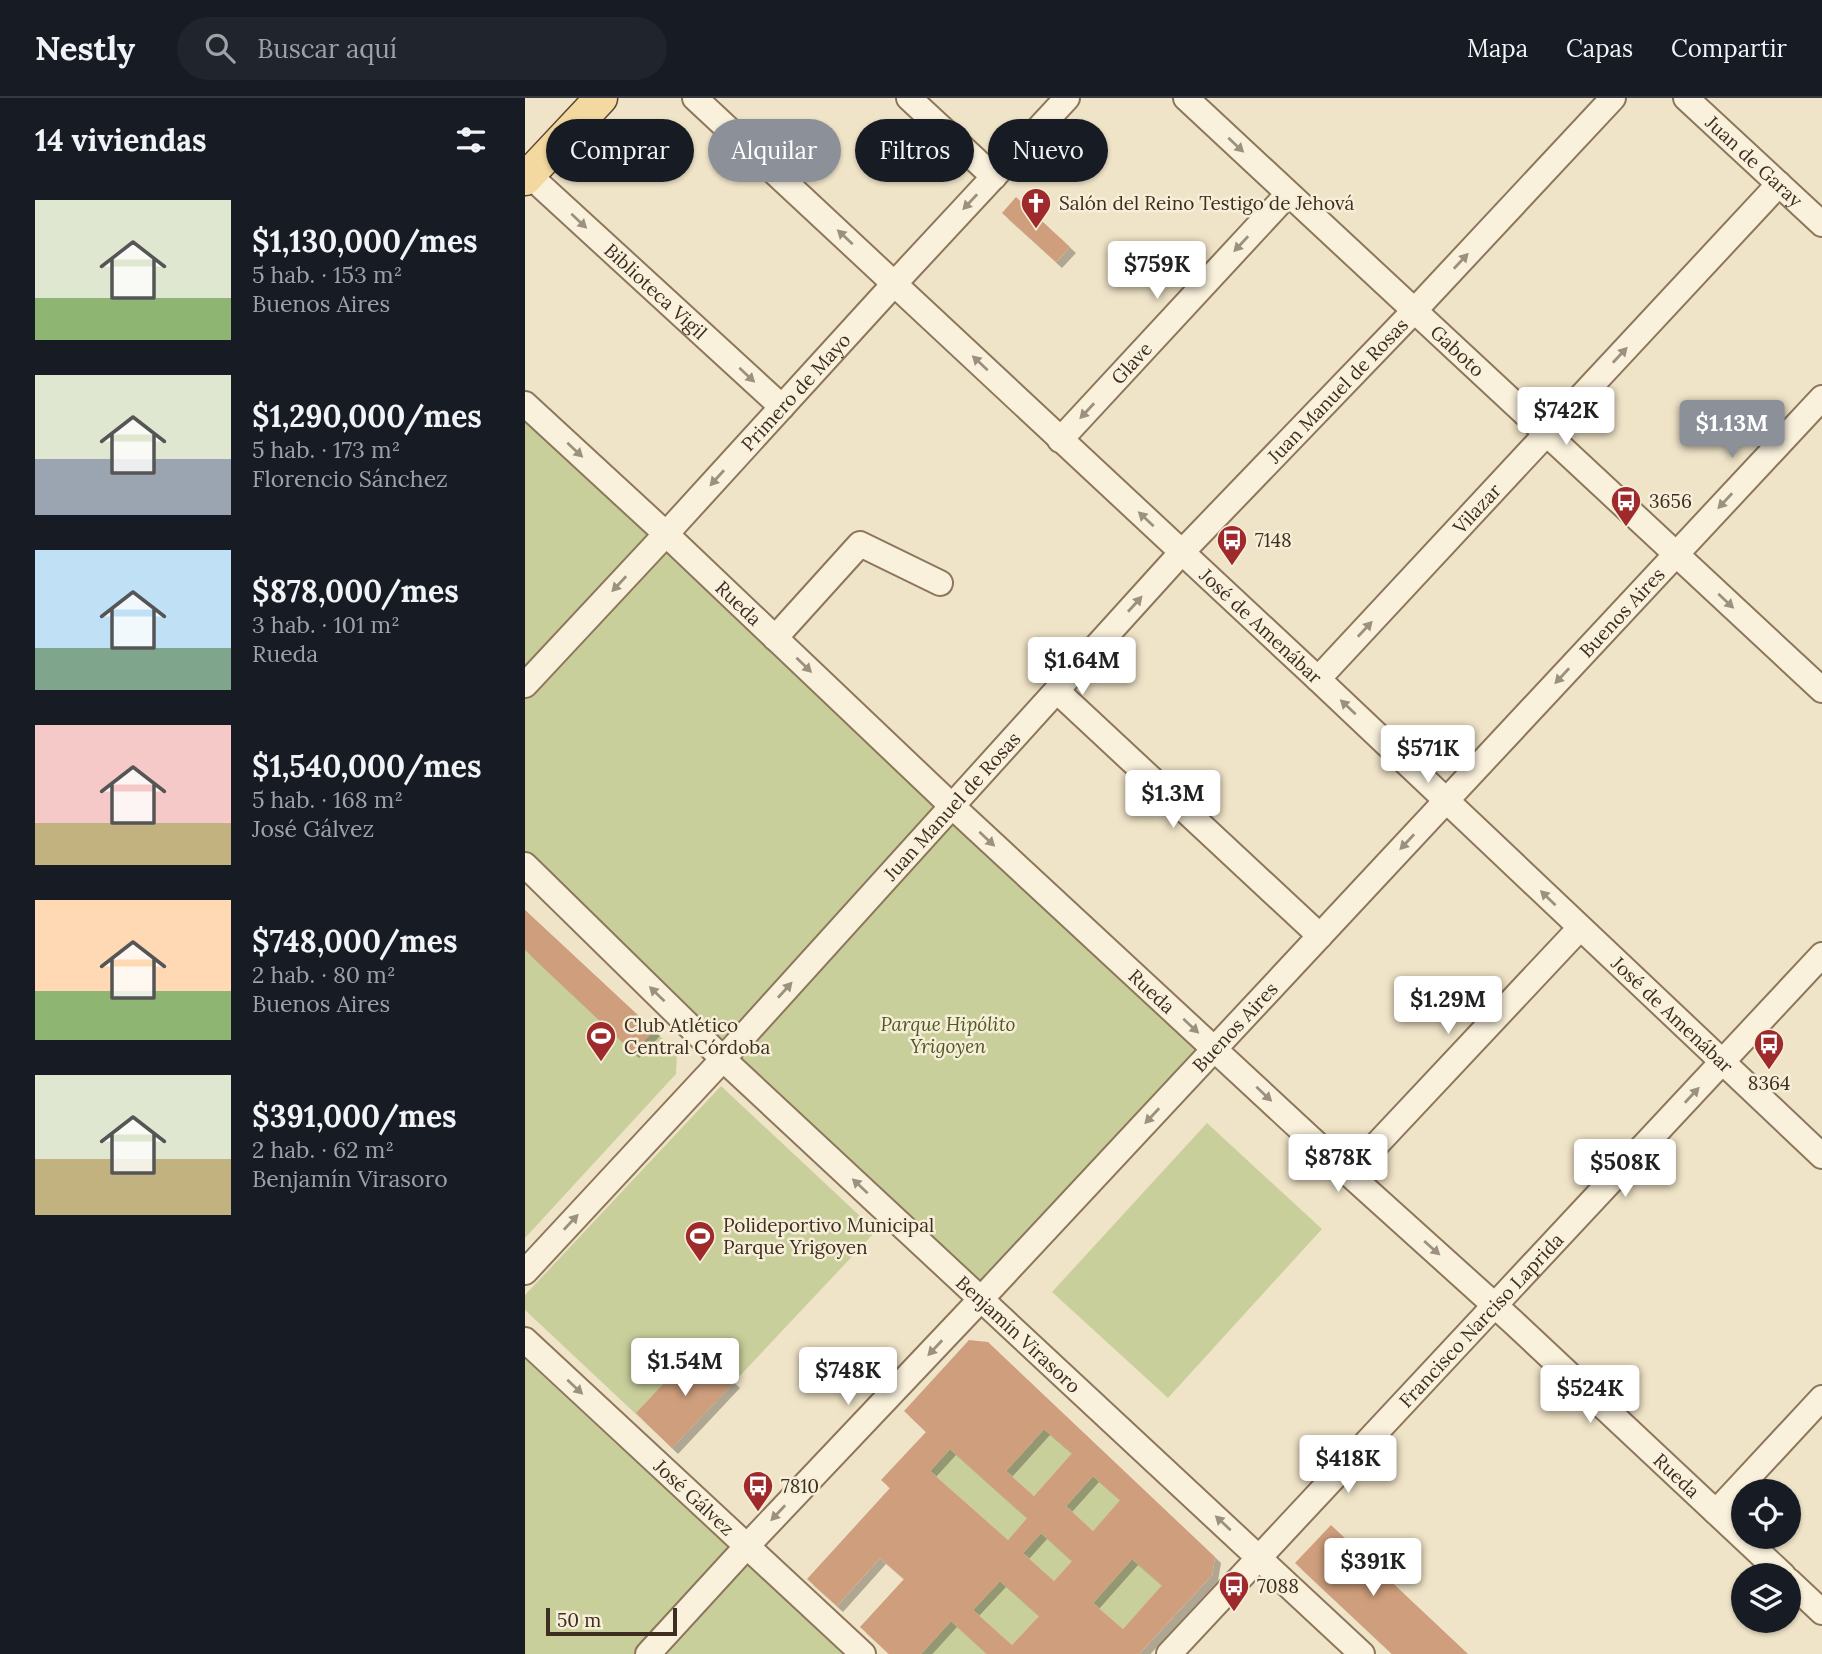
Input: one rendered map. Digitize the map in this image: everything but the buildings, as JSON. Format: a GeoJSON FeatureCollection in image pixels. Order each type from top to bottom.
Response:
{"type":"FeatureCollection","features":[{"type":"Feature","properties":{"kind":"main road"},"geometry":{"type":"LineString","coordinates":[[527,177],[601,98]]}},
{"type":"Feature","properties":{"kind":"street","name":"José de Amenábar"},"geometry":{"type":"LineString","coordinates":[[695,98],[1318,679],[1822,1156]]}},
{"type":"Feature","properties":{"kind":"street"},"geometry":{"type":"LineString","coordinates":[[909,98],[988,171]]}},
{"type":"Feature","properties":{"kind":"street","name":"Primero de Mayo"},"geometry":{"type":"LineString","coordinates":[[1048,119],[1067,98]]}},
{"type":"Feature","properties":{"kind":"street","name":"Gaboto"},"geometry":{"type":"LineString","coordinates":[[1186,98],[1822,690]]}},
{"type":"Feature","properties":{"kind":"street","name":"Juan Manuel de Rosas"},"geometry":{"type":"LineString","coordinates":[[525,1272],[723,1059],[1182,552],[1415,310],[1613,98]]}},
{"type":"Feature","properties":{"kind":"street","name":"Juan de Garay"},"geometry":{"type":"LineString","coordinates":[[1686,98],[1822,224]]}},
{"type":"Feature","properties":{"kind":"street","name":"Biblioteca Vigil"},"geometry":{"type":"LineString","coordinates":[[527,177],[782,407]]}},
{"type":"Feature","properties":{"kind":"street","name":"Primero de Mayo"},"geometry":{"type":"LineString","coordinates":[[525,685],[989,182]]}},
{"type":"Feature","properties":{"kind":"street","name":"Vilazar"},"geometry":{"type":"LineString","coordinates":[[1318,679],[1779,184]]}},
{"type":"Feature","properties":{"kind":"street","name":"Glave"},"geometry":{"type":"LineString","coordinates":[[1061,440],[1288,194]]}},
{"type":"Feature","properties":{"kind":"street","name":"Buenos Aires"},"geometry":{"type":"LineString","coordinates":[[648,1654],[1822,398]]}},
{"type":"Feature","properties":{"kind":"street","name":"Rueda"},"geometry":{"type":"LineString","coordinates":[[525,404],[952,806],[1770,1563]]}},
{"type":"Feature","properties":{"kind":"street"},"geometry":{"type":"LineString","coordinates":[[775,638],[860,544],[940,583]]}},
{"type":"Feature","properties":{"kind":"street"},"geometry":{"type":"LineString","coordinates":[[1056,691],[1320,936]]}},
{"type":"Feature","properties":{"kind":"street","name":"Benjamín Virasoro"},"geometry":{"type":"LineString","coordinates":[[525,865],[723,1059],[1362,1654]]}},
{"type":"Feature","properties":{"kind":"street"},"geometry":{"type":"LineString","coordinates":[[1349,1174],[1580,928]]}},
{"type":"Feature","properties":{"kind":"street","name":"Francisco Narciso Laprida"},"geometry":{"type":"LineString","coordinates":[[1169,1654],[1822,955]]}},
{"type":"Feature","properties":{"kind":"street","name":"José Gálvez"},"geometry":{"type":"LineString","coordinates":[[525,1340],[863,1654]]}},
{"type":"Feature","properties":{"kind":"street"},"geometry":{"type":"LineString","coordinates":[[1716,1512],[1822,1398]]}},
{"type":"Feature","properties":{"kind":"street"},"geometry":{"type":"LineString","coordinates":[[1801,1592],[1822,1612]]}},
{"type":"Feature","properties":{"kind":"green space","name":"Parque Hipólito Yrigoyen"},"geometry":{"type":"Polygon","coordinates":[[[525,404],[1215,1048],[981,1299],[525,865],[525,404]]]}},
{"type":"Feature","properties":{"kind":"green space","name":"Club Atlético Central Córdoba"},"geometry":{"type":"Polygon","coordinates":[[[525,910],[677,1052],[676,1074],[525,1238],[525,910]]]}},
{"type":"Feature","properties":{"kind":"green space","name":"Polideportivo Municipal Parque Yrigoyen"},"geometry":{"type":"Polygon","coordinates":[[[721,1086],[876,1231],[672,1448],[525,1310],[525,1295],[721,1086]]]}},
{"type":"Feature","properties":{"kind":"green space"},"geometry":{"type":"Polygon","coordinates":[[[1207,1123],[1322,1229],[1168,1398],[1052,1292],[1207,1123]]]}},
{"type":"Feature","properties":{"kind":"green space"},"geometry":{"type":"Polygon","coordinates":[[[525,1340],[863,1654],[525,1654],[525,1340]]]}},
{"type":"Feature","properties":{"kind":"green space"},"geometry":{"type":"Polygon","coordinates":[[[1044,1429],[1072,1453],[1034,1496],[1006,1471],[1044,1429]]]}},
{"type":"Feature","properties":{"kind":"green space"},"geometry":{"type":"Polygon","coordinates":[[[950,1449],[1027,1518],[1008,1540],[930,1471],[950,1449]]]}},
{"type":"Feature","properties":{"kind":"green space"},"geometry":{"type":"Polygon","coordinates":[[[1093,1476],[1120,1500],[1093,1531],[1066,1506],[1093,1476]]]}},
{"type":"Feature","properties":{"kind":"green space"},"geometry":{"type":"Polygon","coordinates":[[[1041,1533],[1072,1561],[1054,1581],[1023,1553],[1041,1533]]]}},
{"type":"Feature","properties":{"kind":"green space"},"geometry":{"type":"Polygon","coordinates":[[[1132,1559],[1162,1585],[1123,1629],[1093,1603],[1132,1559]]]}},
{"type":"Feature","properties":{"kind":"green space"},"geometry":{"type":"Polygon","coordinates":[[[1000,1581],[1039,1616],[1012,1645],[973,1610],[1000,1581]]]}},
{"type":"Feature","properties":{"kind":"green space"},"geometry":{"type":"Polygon","coordinates":[[[951,1621],[987,1654],[921,1654],[951,1621]]]}},
{"type":"Feature","properties":{"kind":"place","name":"Salón del Reino Testigo de Jehová"},"geometry":{"type":"Point","coordinates":[1036,230]}},
{"type":"Feature","properties":{"kind":"place","name":"3656"},"geometry":{"type":"Point","coordinates":[1626,528]}},
{"type":"Feature","properties":{"kind":"place","name":"7148"},"geometry":{"type":"Point","coordinates":[1232,567]}},
{"type":"Feature","properties":{"kind":"place","name":"Club Atlético Central Córdoba"},"geometry":{"type":"Point","coordinates":[601,1063]}},
{"type":"Feature","properties":{"kind":"place","name":"8364"},"geometry":{"type":"Point","coordinates":[1769,1071]}},
{"type":"Feature","properties":{"kind":"place","name":"Polideportivo Municipal Parque Yrigoyen"},"geometry":{"type":"Point","coordinates":[700,1263]}},
{"type":"Feature","properties":{"kind":"place","name":"7810"},"geometry":{"type":"Point","coordinates":[758,1513]}},
{"type":"Feature","properties":{"kind":"place","name":"7088"},"geometry":{"type":"Point","coordinates":[1234,1613]}}]}
